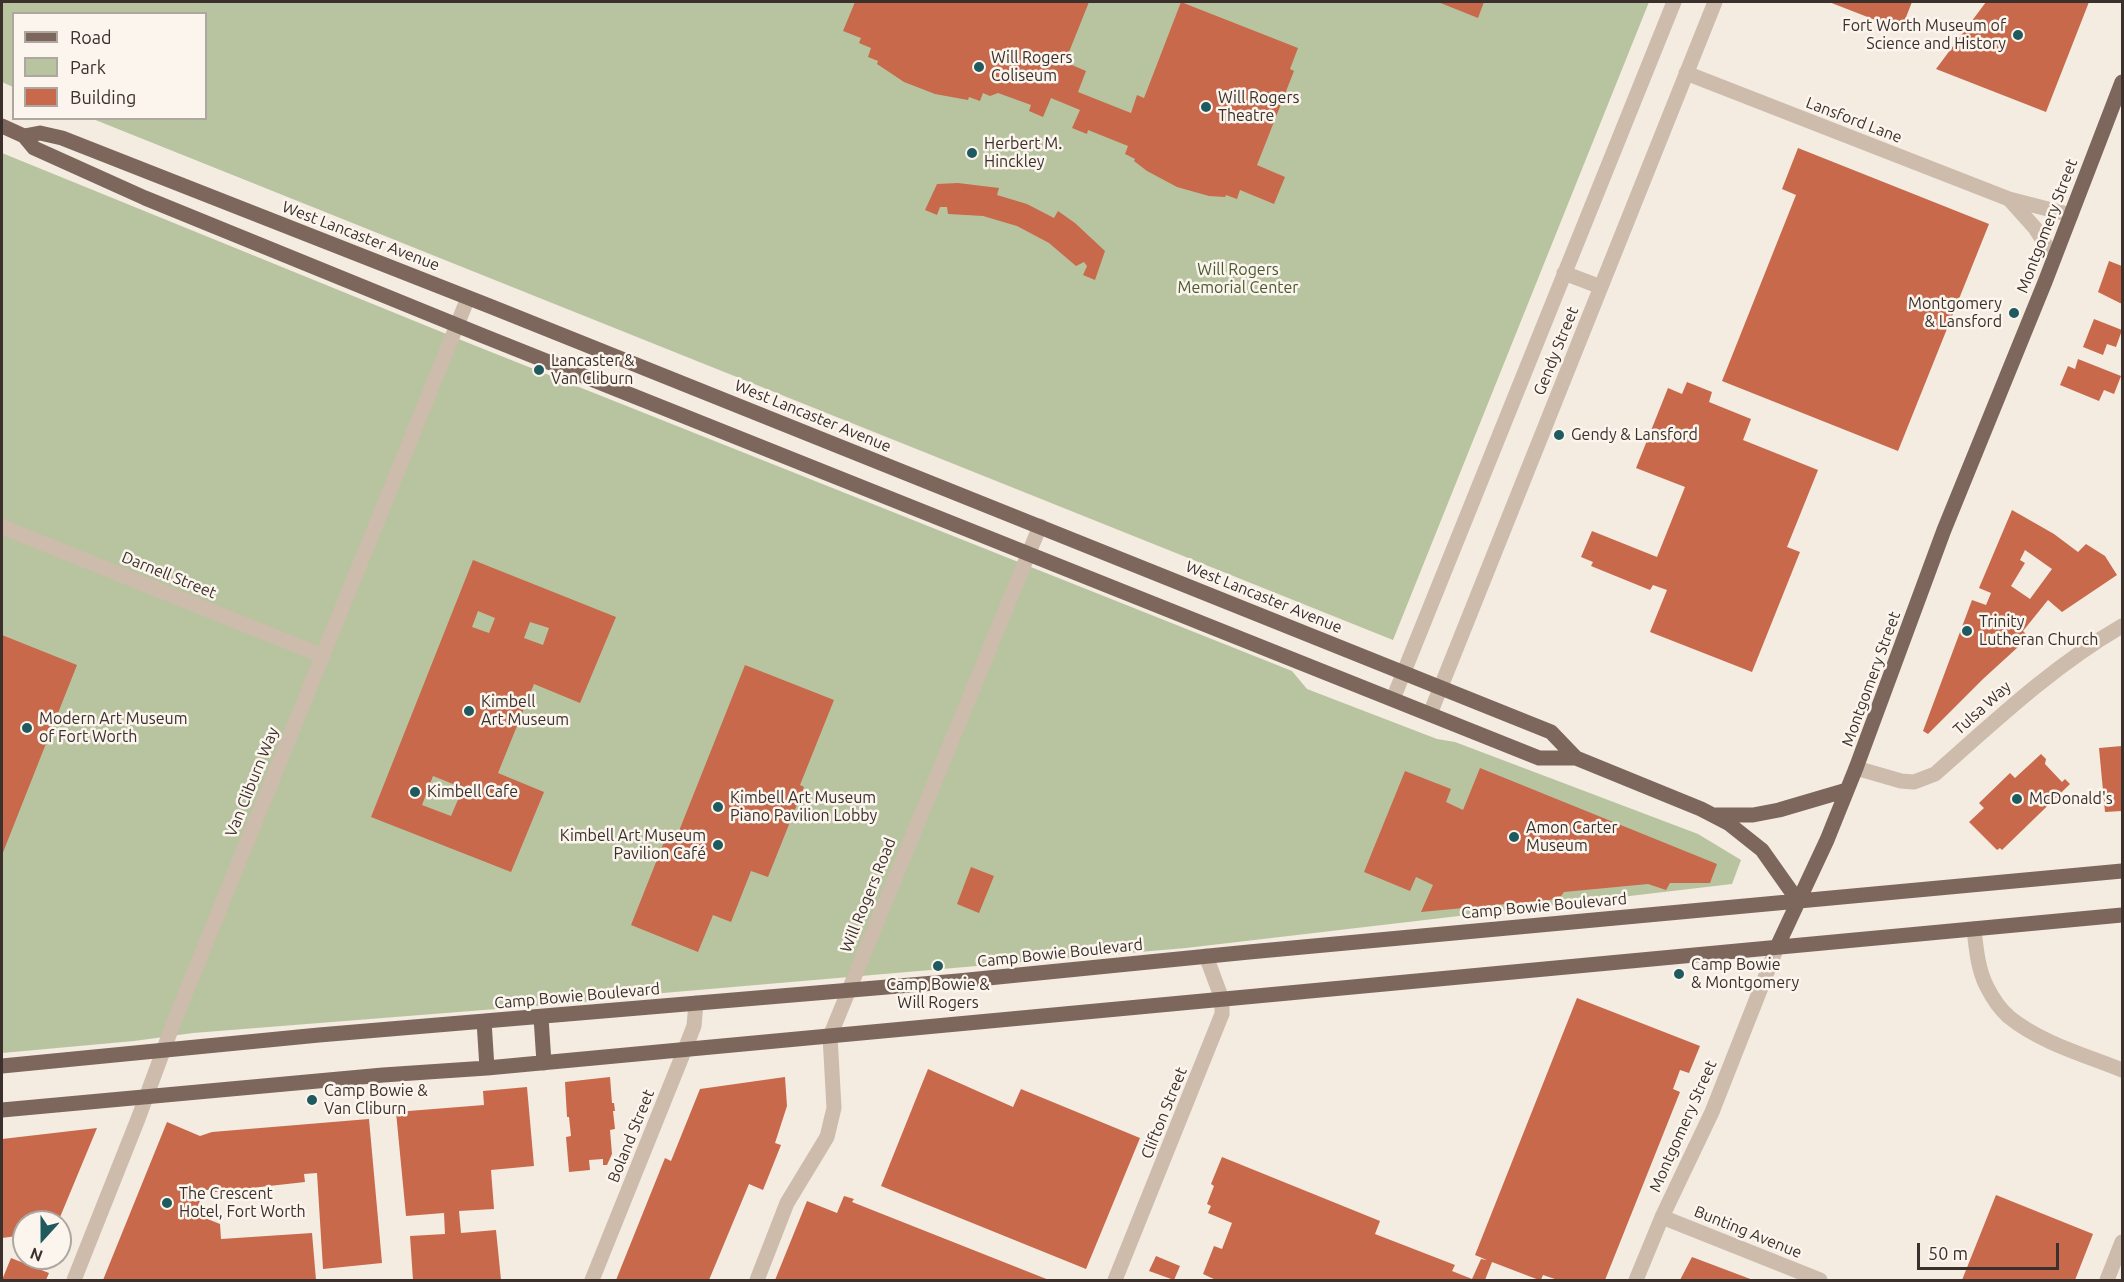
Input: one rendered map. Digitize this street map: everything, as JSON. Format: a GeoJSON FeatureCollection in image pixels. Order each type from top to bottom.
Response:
{"type":"FeatureCollection","features":[{"type":"Feature","properties":{"kind":"main road","name":"Montgomery Street"},"geometry":{"type":"LineString","coordinates":[[1777,946],[1827,840],[1856,768],[1944,530],[2122,82]]}},
{"type":"Feature","properties":{"kind":"main road","name":"West Lancaster Avenue"},"geometry":{"type":"LineString","coordinates":[[2,126],[24,136],[34,148],[145,198],[457,325],[1539,758],[1576,758],[1712,815],[1728,823],[1762,850],[1798,901]]}},
{"type":"Feature","properties":{"kind":"main road","name":"West Lancaster Avenue"},"geometry":{"type":"LineString","coordinates":[[24,136],[40,134],[62,138],[1040,526],[1551,732],[1576,758]]}},
{"type":"Feature","properties":{"kind":"main road"},"geometry":{"type":"LineString","coordinates":[[1712,815],[1753,815],[1771,812],[1847,790]]}},
{"type":"Feature","properties":{"kind":"main road","name":"Camp Bowie Boulevard"},"geometry":{"type":"LineString","coordinates":[[2,1066],[484,1021],[958,981],[2122,871]]}},
{"type":"Feature","properties":{"kind":"main road"},"geometry":{"type":"LineString","coordinates":[[2,1110],[544,1063],[2122,915]]}},
{"type":"Feature","properties":{"kind":"main road"},"geometry":{"type":"LineString","coordinates":[[541,1017],[544,1063]]}},
{"type":"Feature","properties":{"kind":"main road"},"geometry":{"type":"LineString","coordinates":[[484,1021],[487,1068]]}},
{"type":"Feature","properties":{"kind":"street","name":"Gendy Street"},"geometry":{"type":"LineString","coordinates":[[1393,699],[1674,2]]}},
{"type":"Feature","properties":{"kind":"street","name":"Gendy Street"},"geometry":{"type":"LineString","coordinates":[[1430,714],[1715,2]]}},
{"type":"Feature","properties":{"kind":"street","name":"Lansford Lane"},"geometry":{"type":"LineString","coordinates":[[1686,73],[2008,199],[2071,215]]}},
{"type":"Feature","properties":{"kind":"street","name":"Lansford Lane"},"geometry":{"type":"LineString","coordinates":[[2008,199],[2035,228],[2054,258]]}},
{"type":"Feature","properties":{"kind":"street"},"geometry":{"type":"LineString","coordinates":[[1564,273],[1601,287]]}},
{"type":"Feature","properties":{"kind":"street","name":"Van Cliburn Way"},"geometry":{"type":"LineString","coordinates":[[74,1281],[162,1051],[468,298]]}},
{"type":"Feature","properties":{"kind":"street","name":"Will Rogers Road"},"geometry":{"type":"LineString","coordinates":[[757,1281],[787,1203],[827,1137],[834,1108],[830,1036],[1040,526]]}},
{"type":"Feature","properties":{"kind":"street","name":"Darnell Street"},"geometry":{"type":"LineString","coordinates":[[2,527],[323,656]]}},
{"type":"Feature","properties":{"kind":"street","name":"Tulsa Way"},"geometry":{"type":"LineString","coordinates":[[1856,768],[1901,781],[1914,782],[1935,774],[2036,685],[2122,626]]}},
{"type":"Feature","properties":{"kind":"street"},"geometry":{"type":"LineString","coordinates":[[1974,928],[1978,961],[1986,986],[2007,1015],[2026,1029],[2122,1070]]}},
{"type":"Feature","properties":{"kind":"street","name":"Montgomery Street"},"geometry":{"type":"LineString","coordinates":[[1636,1281],[1662,1217],[1712,1112],[1777,946]]}},
{"type":"Feature","properties":{"kind":"street","name":"Clifton Street"},"geometry":{"type":"LineString","coordinates":[[1115,1281],[1222,1014],[1222,999],[1206,956]]}},
{"type":"Feature","properties":{"kind":"street","name":"Boland Street"},"geometry":{"type":"LineString","coordinates":[[592,1281],[686,1049],[694,1026],[696,1003]]}},
{"type":"Feature","properties":{"kind":"street","name":"Bunting Avenue"},"geometry":{"type":"LineString","coordinates":[[1662,1217],[1820,1281]]}},
{"type":"Feature","properties":{"kind":"street"},"geometry":{"type":"LineString","coordinates":[[2107,1281],[2122,1242]]}},
{"type":"Feature","properties":{"kind":"green space","name":"Will Rogers Memorial Center"},"geometry":{"type":"Polygon","coordinates":[[[2,2],[1649,2],[1393,640],[95,120],[207,120],[207,12],[12,12],[12,87],[2,82],[2,2]]]}},
{"type":"Feature","properties":{"kind":"green space"},"geometry":{"type":"Polygon","coordinates":[[[2,153],[471,344],[1292,671],[1307,689],[1698,834],[1741,860],[1732,884],[1186,948],[605,998],[585,1002],[193,1033],[134,1041],[2,1053],[2,153]]]}},
{"type":"Feature","properties":{"kind":"building"},"geometry":{"type":"Polygon","coordinates":[[[855,2],[1089,2],[1065,62],[1086,71],[1078,92],[1131,113],[1137,95],[1144,98],[1181,2],[1298,48],[1290,69],[1294,71],[1257,165],[1285,177],[1274,204],[1240,190],[1237,199],[1226,195],[1225,197],[1209,196],[1177,187],[1147,171],[1134,161],[1135,159],[1125,154],[1128,146],[1088,130],[1087,134],[1072,128],[1080,110],[1051,98],[1043,117],[1029,111],[1031,105],[998,93],[990,96],[983,93],[980,101],[969,97],[968,100],[935,94],[904,82],[877,64],[878,61],[868,57],[871,48],[859,43],[861,38],[843,31],[855,2]]]}},
{"type":"Feature","properties":{"kind":"building"},"geometry":{"type":"Polygon","coordinates":[[[1438,2],[1484,2],[1478,18],[1438,2]]]}},
{"type":"Feature","properties":{"kind":"building","name":"Fort Worth Museum of Science and History"},"geometry":{"type":"Polygon","coordinates":[[[1829,2],[1912,2],[1901,30],[1829,2]]]}},
{"type":"Feature","properties":{"kind":"building","name":"Fort Worth Museum of Science and History"},"geometry":{"type":"Polygon","coordinates":[[[1986,2],[2089,2],[2046,112],[1936,69],[1986,2]]]}},
{"type":"Feature","properties":{"kind":"building"},"geometry":{"type":"Polygon","coordinates":[[[1798,148],[1989,224],[1898,451],[1722,381],[1796,195],[1782,189],[1798,148]]]}},
{"type":"Feature","properties":{"kind":"building"},"geometry":{"type":"Polygon","coordinates":[[[958,183],[999,188],[997,195],[1027,204],[1054,218],[1058,211],[1075,223],[1105,251],[1095,280],[1083,275],[1087,266],[1084,262],[1076,266],[1049,243],[1017,226],[983,216],[948,214],[947,207],[940,207],[937,215],[925,210],[937,184],[958,183]]]}},
{"type":"Feature","properties":{"kind":"building"},"geometry":{"type":"Polygon","coordinates":[[[2109,261],[2122,266],[2122,304],[2098,292],[2109,261]]]}},
{"type":"Feature","properties":{"kind":"building"},"geometry":{"type":"Polygon","coordinates":[[[2094,319],[2122,330],[2116,347],[2107,344],[2103,355],[2083,347],[2094,319]]]}},
{"type":"Feature","properties":{"kind":"building"},"geometry":{"type":"Polygon","coordinates":[[[2078,359],[2121,376],[2114,394],[2104,390],[2099,401],[2060,385],[2068,366],[2075,369],[2078,359]]]}},
{"type":"Feature","properties":{"kind":"building"},"geometry":{"type":"Polygon","coordinates":[[[1687,382],[1712,392],[1709,402],[1751,419],[1743,440],[1818,470],[1787,547],[1800,552],[1752,672],[1650,632],[1667,590],[1653,585],[1650,590],[1591,566],[1593,562],[1581,557],[1592,531],[1657,557],[1685,487],[1636,468],[1668,388],[1682,394],[1687,382]]]}},
{"type":"Feature","properties":{"kind":"building"},"geometry":{"type":"Polygon","coordinates":[[[2012,510],[2054,534],[2078,552],[2086,544],[2105,556],[2117,575],[2062,612],[2048,600],[2023,631],[2029,637],[1928,734],[1923,731],[1972,600],[1986,605],[1991,593],[1979,588],[2012,510]],[[2025,550],[2020,560],[2025,563],[2011,586],[2030,599],[2052,569],[2025,550]]]}},
{"type":"Feature","properties":{"kind":"building","name":"Kimbell Art Museum"},"geometry":{"type":"Polygon","coordinates":[[[473,560],[616,617],[580,703],[534,684],[498,773],[544,792],[511,872],[371,817],[473,560]],[[478,611],[472,627],[489,633],[495,618],[478,611]],[[530,622],[524,638],[543,645],[549,628],[530,622]],[[433,776],[422,805],[451,816],[463,788],[433,776]]]}},
{"type":"Feature","properties":{"kind":"building","name":"Modern Art Museum of Fort Worth"},"geometry":{"type":"Polygon","coordinates":[[[2,635],[77,665],[2,855],[2,635]]]}},
{"type":"Feature","properties":{"kind":"building"},"geometry":{"type":"Polygon","coordinates":[[[745,665],[834,700],[800,785],[804,787],[768,877],[751,871],[731,922],[713,915],[698,952],[631,925],[668,832],[677,836],[745,665]]]}},
{"type":"Feature","properties":{"kind":"building"},"geometry":{"type":"Polygon","coordinates":[[[2122,746],[2122,811],[2105,812],[2099,748],[2122,746]]]}},
{"type":"Feature","properties":{"kind":"building"},"geometry":{"type":"Polygon","coordinates":[[[2041,754],[2046,759],[2045,764],[2062,782],[2065,779],[2070,784],[2002,850],[2000,848],[1997,850],[1969,822],[1984,808],[1979,803],[2010,773],[2015,778],[2041,754]]]}},
{"type":"Feature","properties":{"kind":"building","name":"Amon Carter Museum"},"geometry":{"type":"Polygon","coordinates":[[[1480,768],[1717,864],[1710,883],[1670,883],[1666,890],[1648,884],[1564,892],[1559,899],[1421,912],[1433,885],[1416,877],[1410,891],[1364,872],[1405,771],[1451,789],[1446,802],[1463,810],[1480,768]]]}},
{"type":"Feature","properties":{"kind":"building"},"geometry":{"type":"Polygon","coordinates":[[[971,867],[994,876],[979,913],[957,904],[971,867]]]}},
{"type":"Feature","properties":{"kind":"building"},"geometry":{"type":"Polygon","coordinates":[[[1577,998],[1700,1046],[1689,1073],[1680,1070],[1673,1089],[1680,1092],[1605,1280],[1558,1280],[1543,1275],[1539,1280],[1492,1262],[1485,1280],[1216,1280],[1203,1274],[1214,1246],[1222,1249],[1232,1223],[1208,1213],[1211,1206],[1207,1204],[1214,1186],[1211,1184],[1222,1157],[1380,1221],[1375,1234],[1455,1265],[1452,1271],[1472,1279],[1481,1259],[1487,1260],[1475,1255],[1577,998]]]}},
{"type":"Feature","properties":{"kind":"building"},"geometry":{"type":"Polygon","coordinates":[[[928,1069],[1013,1107],[1021,1089],[1140,1138],[1086,1269],[881,1186],[928,1069]]]}},
{"type":"Feature","properties":{"kind":"building"},"geometry":{"type":"Polygon","coordinates":[[[610,1077],[612,1103],[614,1103],[615,1111],[613,1111],[615,1129],[610,1130],[612,1154],[607,1165],[603,1165],[603,1159],[589,1160],[590,1170],[569,1172],[566,1137],[571,1136],[569,1117],[567,1117],[565,1082],[610,1077]]]}},
{"type":"Feature","properties":{"kind":"building"},"geometry":{"type":"Polygon","coordinates":[[[785,1077],[787,1106],[775,1143],[781,1145],[763,1190],[749,1184],[709,1280],[616,1280],[665,1158],[671,1161],[700,1089],[785,1077]]]}},
{"type":"Feature","properties":{"kind":"building"},"geometry":{"type":"Polygon","coordinates":[[[527,1087],[534,1166],[491,1170],[494,1209],[459,1211],[461,1233],[496,1230],[501,1280],[413,1280],[410,1236],[445,1234],[444,1213],[406,1216],[396,1112],[484,1105],[483,1091],[527,1087]]]}},
{"type":"Feature","properties":{"kind":"building","name":"The Crescent Hotel, Fort Worth"},"geometry":{"type":"Polygon","coordinates":[[[369,1119],[382,1263],[323,1269],[317,1173],[304,1174],[305,1182],[215,1192],[215,1190],[204,1190],[195,1214],[220,1224],[221,1239],[312,1233],[316,1280],[103,1280],[167,1122],[200,1136],[212,1132],[369,1119]]]}},
{"type":"Feature","properties":{"kind":"building"},"geometry":{"type":"Polygon","coordinates":[[[97,1128],[63,1210],[12,1210],[12,1237],[2,1238],[2,1139],[97,1128]]]}},
{"type":"Feature","properties":{"kind":"building"},"geometry":{"type":"Polygon","coordinates":[[[1996,1195],[2093,1234],[2075,1280],[1962,1280],[1996,1195]]]}},
{"type":"Feature","properties":{"kind":"building"},"geometry":{"type":"Polygon","coordinates":[[[844,1196],[854,1199],[852,1202],[1049,1280],[775,1280],[807,1201],[837,1213],[844,1196]]]}},
{"type":"Feature","properties":{"kind":"building"},"geometry":{"type":"Polygon","coordinates":[[[1156,1256],[1180,1266],[1174,1280],[1149,1271],[1156,1256]]]}},
{"type":"Feature","properties":{"kind":"building"},"geometry":{"type":"Polygon","coordinates":[[[1692,1257],[1753,1280],[1680,1280],[1692,1257]]]}},
{"type":"Feature","properties":{"kind":"building"},"geometry":{"type":"Polygon","coordinates":[[[11,1258],[12,1270],[41,1270],[49,1273],[46,1280],[2,1280],[11,1258]]]}},
{"type":"Feature","properties":{"kind":"place","name":"Fort Worth Museum of Science and History"},"geometry":{"type":"Point","coordinates":[2018,35]}},
{"type":"Feature","properties":{"kind":"place","name":"Will Rogers Coliseum"},"geometry":{"type":"Point","coordinates":[979,67]}},
{"type":"Feature","properties":{"kind":"place","name":"Will Rogers Theatre"},"geometry":{"type":"Point","coordinates":[1206,107]}},
{"type":"Feature","properties":{"kind":"place","name":"Herbert M. Hinckley"},"geometry":{"type":"Point","coordinates":[972,153]}},
{"type":"Feature","properties":{"kind":"place","name":"Montgomery & Lansford"},"geometry":{"type":"Point","coordinates":[2014,313]}},
{"type":"Feature","properties":{"kind":"place","name":"Lancaster & Van Cliburn"},"geometry":{"type":"Point","coordinates":[539,370]}},
{"type":"Feature","properties":{"kind":"place","name":"Gendy & Lansford"},"geometry":{"type":"Point","coordinates":[1559,435]}},
{"type":"Feature","properties":{"kind":"place","name":"Trinity Lutheran Church"},"geometry":{"type":"Point","coordinates":[1967,631]}},
{"type":"Feature","properties":{"kind":"place","name":"Kimbell Art Museum"},"geometry":{"type":"Point","coordinates":[469,711]}},
{"type":"Feature","properties":{"kind":"place","name":"Modern Art Museum of Fort Worth"},"geometry":{"type":"Point","coordinates":[27,728]}},
{"type":"Feature","properties":{"kind":"place","name":"Kimbell Cafe"},"geometry":{"type":"Point","coordinates":[415,792]}},
{"type":"Feature","properties":{"kind":"place","name":"McDonald's"},"geometry":{"type":"Point","coordinates":[2017,799]}},
{"type":"Feature","properties":{"kind":"place","name":"Kimbell Art Museum Piano Pavilion Lobby"},"geometry":{"type":"Point","coordinates":[718,807]}},
{"type":"Feature","properties":{"kind":"place","name":"Amon Carter Museum"},"geometry":{"type":"Point","coordinates":[1514,837]}},
{"type":"Feature","properties":{"kind":"place","name":"Kimbell Art Museum Pavilion Café"},"geometry":{"type":"Point","coordinates":[718,845]}},
{"type":"Feature","properties":{"kind":"place","name":"Camp Bowie & Will Rogers"},"geometry":{"type":"Point","coordinates":[938,966]}},
{"type":"Feature","properties":{"kind":"place","name":"Camp Bowie & Montgomery"},"geometry":{"type":"Point","coordinates":[1679,974]}},
{"type":"Feature","properties":{"kind":"place","name":"Camp Bowie & Van Cliburn"},"geometry":{"type":"Point","coordinates":[312,1100]}},
{"type":"Feature","properties":{"kind":"place","name":"The Crescent Hotel, Fort Worth"},"geometry":{"type":"Point","coordinates":[167,1203]}}]}
